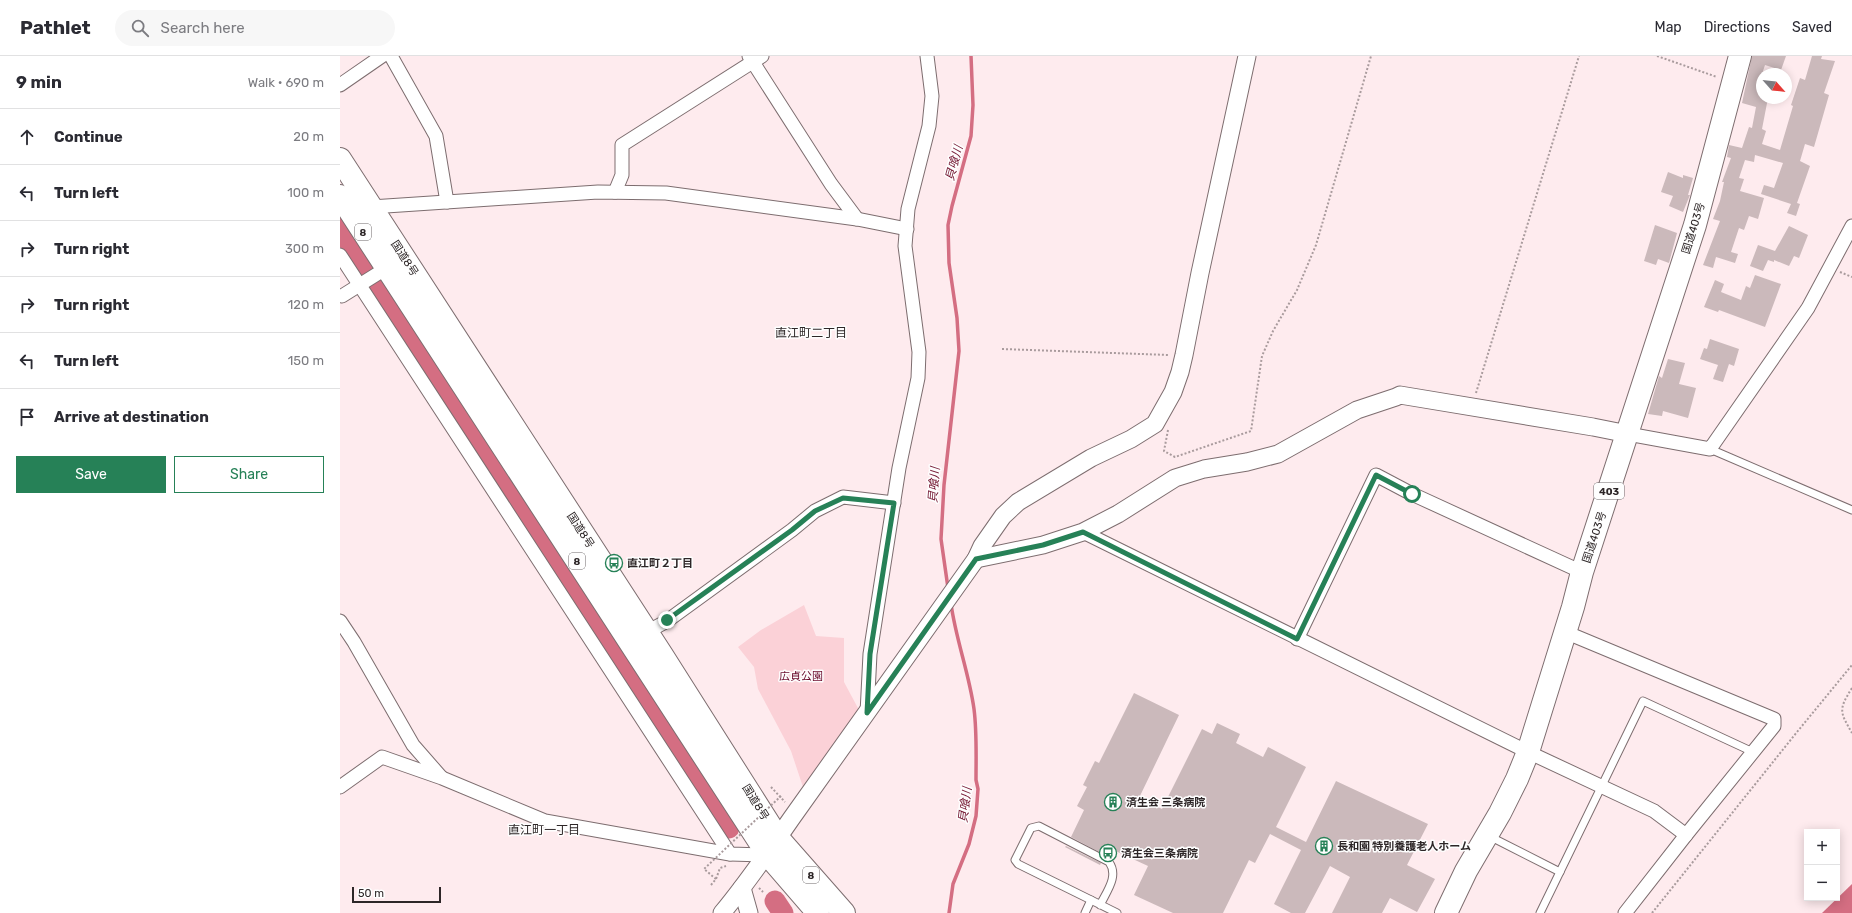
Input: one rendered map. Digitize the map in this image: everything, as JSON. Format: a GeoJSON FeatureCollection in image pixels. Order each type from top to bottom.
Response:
{"type":"FeatureCollection","features":[{"type":"Feature","properties":{"kind":"highway","name":"国道403号"},"geometry":{"type":"LineString","coordinates":[[1446,913],[1466,871],[1487,836],[1517,779],[1528,752],[1582,572],[1695,224],[1740,56]]}},
{"type":"Feature","properties":{"kind":"highway","name":"国道8号"},"geometry":{"type":"LineString","coordinates":[[340,159],[371,207],[396,263],[773,846],[818,913]]}},
{"type":"Feature","properties":{"kind":"highway","name":"国道8号"},"geometry":{"type":"LineString","coordinates":[[340,196],[396,263],[646,632],[773,846],[844,913]]}},
{"type":"Feature","properties":{"kind":"street"},"geometry":{"type":"LineString","coordinates":[[340,85],[382,56]]}},
{"type":"Feature","properties":{"kind":"street"},"geometry":{"type":"LineString","coordinates":[[391,56],[436,136],[447,202]]}},
{"type":"Feature","properties":{"kind":"street"},"geometry":{"type":"LineString","coordinates":[[867,713],[870,654],[894,503],[918,378],[919,352],[906,246],[906,229],[908,210],[929,126],[932,96],[927,56]]}},
{"type":"Feature","properties":{"kind":"street"},"geometry":{"type":"LineString","coordinates":[[722,913],[773,846],[923,635],[975,561],[982,546],[1003,516],[1018,502],[1090,458],[1131,439],[1155,424],[1173,392],[1180,372],[1247,56]]}},
{"type":"Feature","properties":{"kind":"street"},"geometry":{"type":"LineString","coordinates":[[615,192],[622,175],[622,145],[754,58],[831,184],[856,219]]}},
{"type":"Feature","properties":{"kind":"street"},"geometry":{"type":"LineString","coordinates":[[371,207],[528,196],[615,192],[666,193],[856,219],[906,229]]}},
{"type":"Feature","properties":{"kind":"street"},"geometry":{"type":"LineString","coordinates":[[975,561],[1043,545],[1083,532],[1118,514],[1175,478],[1204,469],[1247,462],[1278,454],[1357,410],[1400,395],[1472,406],[1710,449],[1808,308],[1852,226]]}},
{"type":"Feature","properties":{"kind":"street"},"geometry":{"type":"LineString","coordinates":[[340,255],[730,854]]}},
{"type":"Feature","properties":{"kind":"street"},"geometry":{"type":"LineString","coordinates":[[342,296],[396,263]]}},
{"type":"Feature","properties":{"kind":"street"},"geometry":{"type":"LineString","coordinates":[[1297,639],[1376,475],[1412,494],[1582,572]]}},
{"type":"Feature","properties":{"kind":"street"},"geometry":{"type":"LineString","coordinates":[[646,632],[667,620],[792,530],[815,511],[843,498],[894,503]]}},
{"type":"Feature","properties":{"kind":"street"},"geometry":{"type":"LineString","coordinates":[[1083,532],[1528,752],[1654,811],[1686,834]]}},
{"type":"Feature","properties":{"kind":"street"},"geometry":{"type":"LineString","coordinates":[[340,621],[354,642],[413,745],[442,778]]}},
{"type":"Feature","properties":{"kind":"street"},"geometry":{"type":"LineString","coordinates":[[1565,632],[1774,719],[1774,726],[1686,834],[1625,913]]}},
{"type":"Feature","properties":{"kind":"street"},"geometry":{"type":"LineString","coordinates":[[340,787],[382,757],[442,778],[544,821],[730,854],[773,846]]}},
{"type":"Feature","properties":{"kind":"street"},"geometry":{"type":"LineString","coordinates":[[742,888],[749,913]]}},
{"type":"Feature","properties":{"kind":"lane"},"geometry":{"type":"LineString","coordinates":[[1710,449],[1852,510]]}},
{"type":"Feature","properties":{"kind":"lane"},"geometry":{"type":"LineString","coordinates":[[1540,913],[1643,701],[1753,752]]}},
{"type":"Feature","properties":{"kind":"lane"},"geometry":{"type":"LineString","coordinates":[[1100,905],[1114,877],[1113,868],[1108,862],[1039,826],[1031,828],[1015,860],[1018,864],[1100,905],[1117,913]]}},
{"type":"Feature","properties":{"kind":"lane"},"geometry":{"type":"LineString","coordinates":[[1487,836],[1560,872]]}},
{"type":"Feature","properties":{"kind":"lane"},"geometry":{"type":"LineString","coordinates":[[1085,913],[1091,900]]}},
{"type":"Feature","properties":{"kind":"path"},"geometry":{"type":"LineString","coordinates":[[1162,412],[1170,422],[1164,452],[1175,457],[1251,431],[1262,356],[1273,331],[1297,290],[1316,246],[1371,56]]}},
{"type":"Feature","properties":{"kind":"path"},"geometry":{"type":"LineString","coordinates":[[1472,406],[1579,56]]}},
{"type":"Feature","properties":{"kind":"path"},"geometry":{"type":"LineString","coordinates":[[1657,56],[1733,82]]}},
{"type":"Feature","properties":{"kind":"path"},"geometry":{"type":"LineString","coordinates":[[1002,348],[1184,355]]}},
{"type":"Feature","properties":{"kind":"path"},"geometry":{"type":"LineString","coordinates":[[1652,913],[1797,732],[1852,666]]}},
{"type":"Feature","properties":{"kind":"path"},"geometry":{"type":"LineString","coordinates":[[1852,688],[1843,702],[1842,715],[1852,733]]}},
{"type":"Feature","properties":{"kind":"path"},"geometry":{"type":"LineString","coordinates":[[771,787],[786,803]]}},
{"type":"Feature","properties":{"kind":"path"},"geometry":{"type":"LineString","coordinates":[[716,879],[704,869],[781,796]]}},
{"type":"Feature","properties":{"kind":"path"},"geometry":{"type":"LineString","coordinates":[[711,885],[716,879],[720,868]]}},
{"type":"Feature","properties":{"kind":"green space","name":"広貞公園"},"geometry":{"type":"Polygon","coordinates":[[[804,605],[816,636],[844,638],[844,682],[859,710],[803,787],[791,751],[758,689],[754,667],[738,647],[761,630],[804,605]]]}},
{"type":"Feature","properties":{"kind":"shaded area"},"geometry":{"type":"Polygon","coordinates":[[[1852,884],[1852,913],[1822,913],[1834,901],[1840,901],[1840,896],[1852,884]]]}},
{"type":"Feature","properties":{"kind":"building"},"geometry":{"type":"Polygon","coordinates":[[[1752,56],[1786,56],[1782,68],[1775,68],[1765,65],[1764,68],[1756,68],[1756,104],[1767,104],[1762,129],[1766,131],[1762,144],[1780,150],[1793,106],[1791,105],[1800,78],[1805,80],[1812,56],[1822,56],[1821,59],[1835,61],[1824,93],[1829,95],[1814,147],[1805,144],[1800,161],[1810,166],[1797,203],[1800,204],[1796,216],[1787,213],[1791,204],[1761,194],[1764,185],[1774,188],[1783,163],[1755,155],[1754,162],[1745,160],[1739,178],[1744,179],[1740,191],[1764,198],[1758,219],[1749,216],[1744,230],[1739,228],[1731,252],[1738,254],[1735,263],[1716,257],[1713,268],[1703,265],[1720,221],[1713,219],[1720,201],[1724,182],[1722,182],[1731,158],[1727,157],[1729,145],[1742,148],[1749,127],[1752,128],[1756,107],[1742,103],[1752,56]]]}},
{"type":"Feature","properties":{"kind":"building"},"geometry":{"type":"Polygon","coordinates":[[[1668,172],[1683,178],[1683,175],[1693,178],[1688,195],[1690,195],[1683,212],[1669,206],[1673,196],[1661,192],[1668,172]]]}},
{"type":"Feature","properties":{"kind":"building"},"geometry":{"type":"Polygon","coordinates":[[[1655,225],[1677,233],[1669,263],[1658,259],[1656,265],[1644,261],[1655,225]]]}},
{"type":"Feature","properties":{"kind":"building"},"geometry":{"type":"Polygon","coordinates":[[[1789,226],[1808,235],[1799,258],[1794,256],[1789,266],[1774,260],[1774,262],[1768,260],[1763,271],[1750,266],[1758,245],[1775,251],[1789,226]]]}},
{"type":"Feature","properties":{"kind":"building"},"geometry":{"type":"Polygon","coordinates":[[[1755,275],[1781,284],[1765,327],[1719,310],[1718,312],[1704,307],[1715,280],[1724,284],[1721,292],[1741,300],[1746,286],[1750,288],[1755,275]]]}},
{"type":"Feature","properties":{"kind":"building"},"geometry":{"type":"Polygon","coordinates":[[[1710,339],[1739,349],[1734,366],[1729,364],[1723,382],[1713,379],[1718,365],[1700,359],[1704,348],[1707,349],[1710,339]]]}},
{"type":"Feature","properties":{"kind":"building"},"geometry":{"type":"Polygon","coordinates":[[[1668,359],[1685,363],[1679,384],[1696,388],[1688,418],[1663,411],[1662,416],[1648,414],[1659,376],[1662,378],[1668,359]]]}},
{"type":"Feature","properties":{"kind":"building","name":"済生会 三条病院"},"geometry":{"type":"Polygon","coordinates":[[[1134,693],[1179,715],[1139,798],[1162,809],[1202,729],[1212,734],[1217,723],[1240,734],[1236,743],[1263,757],[1268,747],[1306,767],[1276,827],[1306,842],[1336,781],[1428,824],[1407,865],[1435,879],[1417,912],[1390,898],[1382,913],[1332,913],[1350,877],[1330,866],[1305,913],[1291,913],[1274,904],[1301,850],[1270,834],[1255,863],[1249,860],[1223,913],[1173,913],[1134,895],[1148,866],[1109,848],[1105,855],[1071,837],[1084,810],[1077,806],[1087,787],[1083,785],[1095,761],[1099,763],[1134,693]]]}},
{"type":"Feature","properties":{"kind":"building"},"geometry":{"type":"Polygon","coordinates":[[[1066,846],[1101,863],[1100,865],[1065,847],[1066,846]]]}},
{"type":"Feature","properties":{"kind":"waterway","name":"貝喰川"},"geometry":{"type":"LineString","coordinates":[[948,588],[941,539],[944,485],[959,351],[957,318],[949,263],[948,225],[971,136],[973,105],[971,56]]}},
{"type":"Feature","properties":{"kind":"waterway"},"geometry":{"type":"LineString","coordinates":[[340,228],[729,828]]}},
{"type":"Feature","properties":{"kind":"waterway","name":"貝喰川"},"geometry":{"type":"LineString","coordinates":[[949,913],[953,884],[969,844],[976,816],[978,789],[976,780],[976,736],[974,709],[951,604]]}},
{"type":"Feature","properties":{"kind":"waterway"},"geometry":{"type":"LineString","coordinates":[[775,901],[783,913]]}},
{"type":"Feature","properties":{"kind":"place","name":"直江町２丁目"},"geometry":{"type":"Point","coordinates":[614,563]}},
{"type":"Feature","properties":{"kind":"place","name":"済生会 三条病院"},"geometry":{"type":"Point","coordinates":[1113,802]}},
{"type":"Feature","properties":{"kind":"place","name":"長和園 特別養護老人ホーム"},"geometry":{"type":"Point","coordinates":[1324,846]}},
{"type":"Feature","properties":{"kind":"place","name":"済生会三条病院"},"geometry":{"type":"Point","coordinates":[1108,853]}},
{"type":"Feature","properties":{"kind":"district","name":"直江町二丁目"},"geometry":{"type":"Point","coordinates":[811,333]}},
{"type":"Feature","properties":{"kind":"district","name":"直江町一丁目"},"geometry":{"type":"Point","coordinates":[544,830]}},
{"type":"Feature","properties":{"kind":"route"},"geometry":{"type":"LineString","coordinates":[[667,620],[792,530],[815,511],[843,498],[894,503],[870,654],[867,713],[976,559],[1043,545],[1083,532],[1297,639],[1376,475],[1412,494]]}}]}
